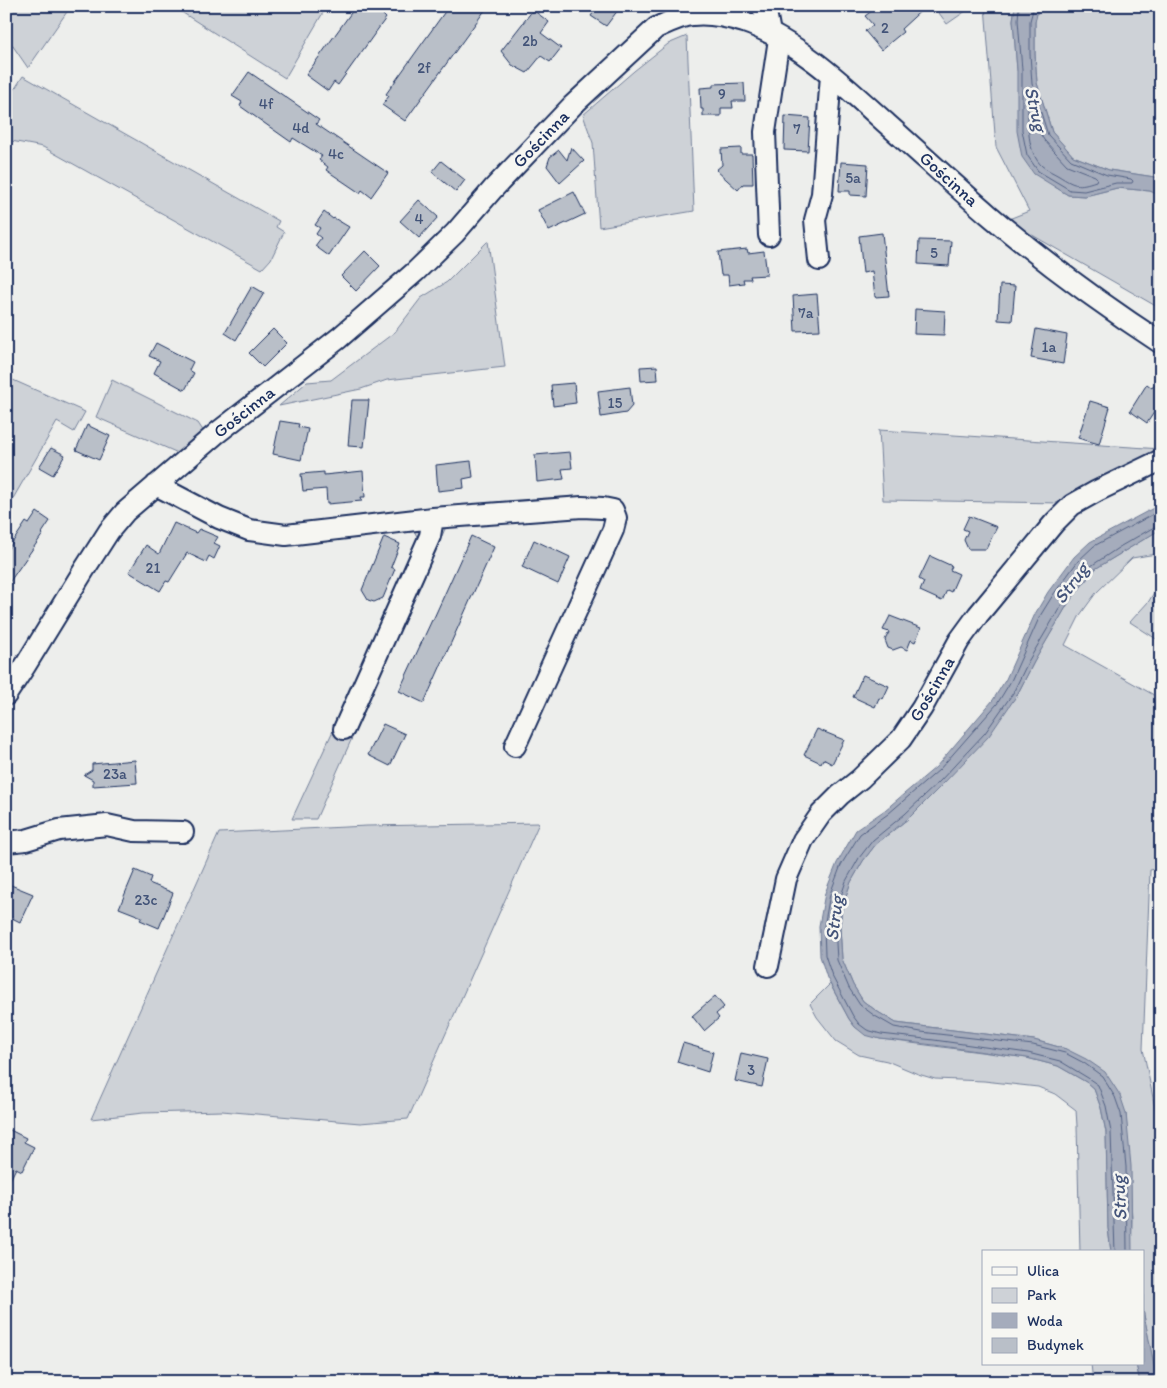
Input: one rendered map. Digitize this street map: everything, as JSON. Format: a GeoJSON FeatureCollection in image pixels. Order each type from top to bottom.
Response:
{"type":"FeatureCollection","features":[{"type":"Feature","properties":{"kind":"street"},"geometry":{"type":"LineString","coordinates":[[762,6],[775,36],[765,132],[769,235]]}},
{"type":"Feature","properties":{"kind":"street","name":"Gościnna"},"geometry":{"type":"LineString","coordinates":[[6,695],[109,531],[125,512],[217,433],[339,338],[415,272],[455,233],[493,189],[573,105],[656,28],[673,20],[691,15],[720,16],[743,22],[775,36],[810,58],[853,93],[990,216],[1086,292],[1161,343]]}},
{"type":"Feature","properties":{"kind":"street"},"geometry":{"type":"LineString","coordinates":[[819,260],[816,220],[822,194],[831,75]]}},
{"type":"Feature","properties":{"kind":"street","name":"Gościnna"},"geometry":{"type":"LineString","coordinates":[[768,966],[786,879],[802,840],[821,814],[901,739],[922,708],[959,641],[1054,523],[1072,506],[1088,496],[1161,460]]}},
{"type":"Feature","properties":{"kind":"street"},"geometry":{"type":"LineString","coordinates":[[156,485],[219,518],[249,530],[286,535],[433,518],[582,507],[613,510],[616,518],[613,530],[515,746]]}},
{"type":"Feature","properties":{"kind":"street"},"geometry":{"type":"LineString","coordinates":[[344,728],[430,536],[433,518]]}},
{"type":"Feature","properties":{"kind":"street"},"geometry":{"type":"LineString","coordinates":[[6,842],[26,840],[59,830],[107,825],[134,831],[183,832]]}},
{"type":"Feature","properties":{"kind":"green space"},"geometry":{"type":"Polygon","coordinates":[[[6,6],[71,6],[28,68],[6,36],[6,6]]]}},
{"type":"Feature","properties":{"kind":"green space"},"geometry":{"type":"Polygon","coordinates":[[[172,6],[317,6],[324,11],[285,78],[172,6]]]}},
{"type":"Feature","properties":{"kind":"green space"},"geometry":{"type":"Polygon","coordinates":[[[934,6],[973,6],[947,24],[934,6]]]}},
{"type":"Feature","properties":{"kind":"green space"},"geometry":{"type":"Polygon","coordinates":[[[985,6],[1015,6],[1013,20],[1017,70],[1055,187],[1068,195],[1085,196],[1117,188],[1150,191],[1161,196],[1161,309],[1027,232],[1009,219],[1029,211],[996,147],[985,6]]]}},
{"type":"Feature","properties":{"kind":"green space"},"geometry":{"type":"Polygon","coordinates":[[[1039,6],[1161,6],[1161,178],[1109,170],[1073,156],[1052,132],[1037,83],[1035,21],[1039,6]]]}},
{"type":"Feature","properties":{"kind":"green space"},"geometry":{"type":"Polygon","coordinates":[[[687,36],[694,211],[599,227],[593,143],[583,115],[668,44],[687,36]]]}},
{"type":"Feature","properties":{"kind":"green space"},"geometry":{"type":"Polygon","coordinates":[[[23,76],[279,221],[276,227],[284,232],[271,259],[262,269],[43,147],[6,140],[6,97],[23,76]]]}},
{"type":"Feature","properties":{"kind":"green space"},"geometry":{"type":"Polygon","coordinates":[[[488,241],[505,367],[387,380],[361,389],[279,406],[307,382],[331,380],[395,332],[421,298],[447,282],[488,241]]]}},
{"type":"Feature","properties":{"kind":"green space"},"geometry":{"type":"Polygon","coordinates":[[[13,380],[85,412],[74,432],[57,422],[7,509],[6,393],[13,380]]]}},
{"type":"Feature","properties":{"kind":"green space"},"geometry":{"type":"Polygon","coordinates":[[[112,380],[198,423],[204,432],[178,453],[96,417],[112,380]]]}},
{"type":"Feature","properties":{"kind":"green space"},"geometry":{"type":"Polygon","coordinates":[[[879,430],[1161,449],[1161,452],[1061,503],[883,500],[879,430]]]}},
{"type":"Feature","properties":{"kind":"green space"},"geometry":{"type":"Polygon","coordinates":[[[449,520],[316,819],[292,819],[420,543],[411,524],[449,520]]]}},
{"type":"Feature","properties":{"kind":"green space"},"geometry":{"type":"Polygon","coordinates":[[[1161,529],[1161,551],[1156,554],[1132,558],[1096,593],[1080,615],[1065,645],[1161,699],[1161,868],[1150,870],[1143,1049],[1159,1127],[1161,1127],[1161,1382],[1157,1382],[1144,1315],[1144,1250],[1132,1250],[1131,1248],[1132,1219],[1126,1113],[1066,1049],[1034,1040],[896,1023],[863,1001],[853,985],[842,959],[840,927],[842,907],[851,882],[863,861],[876,844],[909,818],[1017,695],[1069,602],[1095,569],[1161,529]]]}},
{"type":"Feature","properties":{"kind":"green space"},"geometry":{"type":"Polygon","coordinates":[[[1161,583],[1161,642],[1130,622],[1149,601],[1161,583]]]}},
{"type":"Feature","properties":{"kind":"green space"},"geometry":{"type":"Polygon","coordinates":[[[539,823],[408,1119],[360,1123],[222,1111],[143,1113],[91,1119],[219,833],[367,826],[539,823]]]}},
{"type":"Feature","properties":{"kind":"green space"},"geometry":{"type":"Polygon","coordinates":[[[830,984],[855,1027],[880,1039],[1027,1058],[1058,1066],[1086,1082],[1094,1089],[1101,1108],[1106,1132],[1108,1228],[1111,1250],[1080,1250],[1076,1110],[1055,1094],[1038,1087],[984,1081],[935,1079],[887,1061],[859,1055],[836,1041],[817,1017],[810,1004],[830,984]]]}},
{"type":"Feature","properties":{"kind":"green space"},"geometry":{"type":"Polygon","coordinates":[[[1091,1366],[1136,1366],[1140,1382],[1093,1382],[1091,1366]]]}},
{"type":"Feature","properties":{"kind":"water","name":"Strug"},"geometry":{"type":"Polygon","coordinates":[[[1015,6],[1039,6],[1035,22],[1037,83],[1052,132],[1073,156],[1109,170],[1161,178],[1161,196],[1150,191],[1117,188],[1085,196],[1068,195],[1034,174],[1022,157],[1017,131],[1017,70],[1013,20],[1015,6]]]}},
{"type":"Feature","properties":{"kind":"water","name":"Strug"},"geometry":{"type":"Polygon","coordinates":[[[1161,504],[1161,529],[1095,569],[1069,602],[1017,695],[989,736],[909,818],[876,844],[863,861],[851,882],[842,907],[840,927],[842,959],[853,985],[863,1001],[896,1023],[1034,1040],[1066,1049],[1086,1059],[1105,1072],[1120,1095],[1126,1113],[1131,1166],[1132,1250],[1111,1250],[1108,1228],[1106,1132],[1101,1108],[1094,1089],[1086,1082],[1058,1066],[1027,1058],[880,1039],[865,1035],[849,1019],[827,978],[820,956],[819,926],[825,893],[837,863],[856,830],[885,810],[936,767],[993,700],[1006,679],[1035,614],[1048,592],[1074,557],[1090,542],[1161,504]]]}},
{"type":"Feature","properties":{"kind":"water"},"geometry":{"type":"Polygon","coordinates":[[[1144,1315],[1157,1382],[1140,1382],[1136,1366],[1144,1366],[1144,1315]]]}},
{"type":"Feature","properties":{"kind":"building"},"geometry":{"type":"Polygon","coordinates":[[[356,6],[390,6],[383,15],[386,18],[338,85],[334,82],[328,91],[306,75],[356,6]]]}},
{"type":"Feature","properties":{"kind":"building"},"geometry":{"type":"Polygon","coordinates":[[[449,6],[488,6],[405,121],[382,105],[389,96],[386,94],[449,6]]]}},
{"type":"Feature","properties":{"kind":"building"},"geometry":{"type":"Polygon","coordinates":[[[598,6],[621,6],[606,26],[591,16],[598,6]]]}},
{"type":"Feature","properties":{"kind":"building"},"geometry":{"type":"Polygon","coordinates":[[[878,6],[926,6],[901,29],[903,32],[881,50],[865,31],[873,25],[865,16],[878,6]]]}},
{"type":"Feature","properties":{"kind":"building"},"geometry":{"type":"Polygon","coordinates":[[[533,10],[549,22],[541,33],[561,48],[550,62],[541,56],[527,73],[512,65],[501,51],[533,10]]]}},
{"type":"Feature","properties":{"kind":"building"},"geometry":{"type":"Polygon","coordinates":[[[249,72],[319,120],[316,124],[388,173],[371,197],[362,190],[360,193],[326,170],[328,167],[319,160],[322,156],[293,138],[291,142],[240,106],[242,102],[232,96],[249,72]]]}},
{"type":"Feature","properties":{"kind":"building"},"geometry":{"type":"Polygon","coordinates":[[[744,83],[745,101],[732,101],[733,108],[721,108],[721,116],[703,116],[700,88],[713,87],[713,84],[744,83]]]}},
{"type":"Feature","properties":{"kind":"building"},"geometry":{"type":"Polygon","coordinates":[[[785,116],[810,118],[808,151],[784,150],[785,116]]]}},
{"type":"Feature","properties":{"kind":"building"},"geometry":{"type":"Polygon","coordinates":[[[571,147],[584,161],[560,183],[547,166],[550,157],[559,150],[567,160],[571,147]]]}},
{"type":"Feature","properties":{"kind":"building"},"geometry":{"type":"Polygon","coordinates":[[[741,148],[741,154],[752,154],[753,184],[743,184],[738,190],[716,170],[722,165],[721,149],[741,148]]]}},
{"type":"Feature","properties":{"kind":"building"},"geometry":{"type":"Polygon","coordinates":[[[441,161],[465,180],[456,192],[432,172],[441,161]]]}},
{"type":"Feature","properties":{"kind":"building"},"geometry":{"type":"Polygon","coordinates":[[[841,162],[868,164],[866,196],[850,195],[850,191],[839,191],[841,162]]]}},
{"type":"Feature","properties":{"kind":"building"},"geometry":{"type":"Polygon","coordinates":[[[574,192],[585,214],[549,231],[538,210],[574,192]]]}},
{"type":"Feature","properties":{"kind":"building"},"geometry":{"type":"Polygon","coordinates":[[[419,200],[438,217],[419,238],[400,221],[419,200]]]}},
{"type":"Feature","properties":{"kind":"building"},"geometry":{"type":"Polygon","coordinates":[[[324,212],[349,227],[329,256],[315,246],[321,238],[316,234],[320,228],[315,225],[324,212]]]}},
{"type":"Feature","properties":{"kind":"building"},"geometry":{"type":"Polygon","coordinates":[[[882,233],[889,296],[875,297],[872,271],[863,273],[859,236],[882,233]]]}},
{"type":"Feature","properties":{"kind":"building"},"geometry":{"type":"Polygon","coordinates":[[[919,240],[951,241],[949,266],[918,264],[919,240]]]}},
{"type":"Feature","properties":{"kind":"building"},"geometry":{"type":"Polygon","coordinates":[[[747,249],[748,253],[764,251],[767,275],[750,276],[751,279],[743,279],[744,283],[729,285],[728,275],[721,275],[718,252],[747,249]]]}},
{"type":"Feature","properties":{"kind":"building"},"geometry":{"type":"Polygon","coordinates":[[[365,251],[380,266],[356,291],[341,276],[365,251]]]}},
{"type":"Feature","properties":{"kind":"building"},"geometry":{"type":"Polygon","coordinates":[[[1000,285],[1015,286],[1012,321],[998,320],[1000,285]]]}},
{"type":"Feature","properties":{"kind":"building"},"geometry":{"type":"Polygon","coordinates":[[[252,286],[264,293],[236,340],[225,333],[252,286]]]}},
{"type":"Feature","properties":{"kind":"building"},"geometry":{"type":"Polygon","coordinates":[[[817,294],[820,330],[795,331],[793,296],[817,294]]]}},
{"type":"Feature","properties":{"kind":"building"},"geometry":{"type":"Polygon","coordinates":[[[915,309],[945,311],[944,335],[914,334],[915,309]]]}},
{"type":"Feature","properties":{"kind":"building"},"geometry":{"type":"Polygon","coordinates":[[[273,329],[287,343],[263,367],[249,353],[273,329]]]}},
{"type":"Feature","properties":{"kind":"building"},"geometry":{"type":"Polygon","coordinates":[[[1036,329],[1067,335],[1063,364],[1031,358],[1036,329]]]}},
{"type":"Feature","properties":{"kind":"building"},"geometry":{"type":"Polygon","coordinates":[[[156,343],[193,362],[189,370],[194,373],[185,390],[154,373],[160,361],[149,356],[156,343]]]}},
{"type":"Feature","properties":{"kind":"building"},"geometry":{"type":"Polygon","coordinates":[[[657,366],[658,380],[641,381],[640,367],[657,366]]]}},
{"type":"Feature","properties":{"kind":"building"},"geometry":{"type":"Polygon","coordinates":[[[1161,376],[1161,402],[1147,423],[1130,411],[1147,384],[1152,388],[1161,376]]]}},
{"type":"Feature","properties":{"kind":"building"},"geometry":{"type":"Polygon","coordinates":[[[574,383],[576,403],[553,406],[551,385],[574,383]]]}},
{"type":"Feature","properties":{"kind":"building"},"geometry":{"type":"Polygon","coordinates":[[[630,387],[632,406],[626,413],[601,417],[598,391],[630,387]]]}},
{"type":"Feature","properties":{"kind":"building"},"geometry":{"type":"Polygon","coordinates":[[[352,400],[369,400],[364,447],[348,446],[352,400]]]}},
{"type":"Feature","properties":{"kind":"building"},"geometry":{"type":"Polygon","coordinates":[[[1090,401],[1110,407],[1099,444],[1078,438],[1090,401]]]}},
{"type":"Feature","properties":{"kind":"building"},"geometry":{"type":"Polygon","coordinates":[[[280,421],[299,424],[298,427],[308,429],[301,460],[273,454],[280,421]]]}},
{"type":"Feature","properties":{"kind":"building"},"geometry":{"type":"Polygon","coordinates":[[[87,425],[110,436],[99,460],[76,450],[87,425]]]}},
{"type":"Feature","properties":{"kind":"building"},"geometry":{"type":"Polygon","coordinates":[[[51,448],[65,455],[53,475],[39,467],[51,448]]]}},
{"type":"Feature","properties":{"kind":"building"},"geometry":{"type":"Polygon","coordinates":[[[570,452],[572,468],[562,469],[564,479],[537,482],[535,455],[570,452]]]}},
{"type":"Feature","properties":{"kind":"building"},"geometry":{"type":"Polygon","coordinates":[[[471,461],[473,477],[463,479],[464,488],[438,491],[436,465],[471,461]]]}},
{"type":"Feature","properties":{"kind":"building"},"geometry":{"type":"Polygon","coordinates":[[[363,471],[365,497],[361,497],[362,501],[327,504],[326,489],[303,491],[301,474],[324,472],[324,475],[363,471]]]}},
{"type":"Feature","properties":{"kind":"building"},"geometry":{"type":"Polygon","coordinates":[[[37,512],[50,521],[6,587],[6,552],[26,522],[29,524],[37,512]]]}},
{"type":"Feature","properties":{"kind":"building"},"geometry":{"type":"Polygon","coordinates":[[[969,516],[997,527],[986,549],[968,549],[964,540],[968,531],[963,529],[969,516]]]}},
{"type":"Feature","properties":{"kind":"building"},"geometry":{"type":"Polygon","coordinates":[[[174,523],[196,533],[199,529],[218,537],[214,543],[220,546],[214,559],[209,556],[206,562],[187,553],[169,582],[166,581],[160,591],[129,572],[146,545],[159,554],[174,523]]]}},
{"type":"Feature","properties":{"kind":"building"},"geometry":{"type":"Polygon","coordinates":[[[471,536],[494,547],[424,703],[399,691],[471,536]]]}},
{"type":"Feature","properties":{"kind":"building"},"geometry":{"type":"Polygon","coordinates":[[[384,537],[400,544],[391,567],[395,569],[383,598],[374,602],[368,600],[362,590],[384,537]]]}},
{"type":"Feature","properties":{"kind":"building"},"geometry":{"type":"Polygon","coordinates":[[[534,540],[570,557],[558,584],[522,567],[534,540]]]}},
{"type":"Feature","properties":{"kind":"building"},"geometry":{"type":"Polygon","coordinates":[[[930,556],[952,566],[950,570],[959,574],[951,592],[947,590],[942,601],[920,591],[924,582],[919,579],[930,556]]]}},
{"type":"Feature","properties":{"kind":"building"},"geometry":{"type":"Polygon","coordinates":[[[890,616],[921,628],[915,642],[911,640],[907,650],[901,647],[893,650],[888,648],[885,640],[889,632],[883,630],[890,616]]]}},
{"type":"Feature","properties":{"kind":"building"},"geometry":{"type":"Polygon","coordinates":[[[863,675],[889,686],[883,699],[879,698],[875,707],[853,697],[863,675]]]}},
{"type":"Feature","properties":{"kind":"building"},"geometry":{"type":"Polygon","coordinates":[[[383,724],[405,734],[390,766],[368,755],[383,724]]]}},
{"type":"Feature","properties":{"kind":"building"},"geometry":{"type":"Polygon","coordinates":[[[817,729],[844,740],[832,764],[823,759],[821,763],[804,755],[817,729]]]}},
{"type":"Feature","properties":{"kind":"building"},"geometry":{"type":"Polygon","coordinates":[[[135,760],[137,783],[93,786],[93,780],[84,775],[92,770],[92,764],[135,760]]]}},
{"type":"Feature","properties":{"kind":"building"},"geometry":{"type":"Polygon","coordinates":[[[135,870],[151,877],[149,883],[173,893],[159,928],[140,920],[142,917],[119,908],[135,870]]]}},
{"type":"Feature","properties":{"kind":"building"},"geometry":{"type":"Polygon","coordinates":[[[6,883],[33,894],[20,922],[6,915],[6,883]]]}},
{"type":"Feature","properties":{"kind":"building"},"geometry":{"type":"Polygon","coordinates":[[[715,996],[724,1007],[716,1014],[719,1018],[704,1031],[692,1016],[715,996]]]}},
{"type":"Feature","properties":{"kind":"building"},"geometry":{"type":"Polygon","coordinates":[[[683,1043],[713,1052],[708,1072],[677,1062],[683,1043]]]}},
{"type":"Feature","properties":{"kind":"building"},"geometry":{"type":"Polygon","coordinates":[[[741,1053],[768,1059],[762,1087],[735,1081],[741,1053]]]}},
{"type":"Feature","properties":{"kind":"building"},"geometry":{"type":"Polygon","coordinates":[[[6,1128],[26,1138],[24,1142],[34,1147],[22,1171],[16,1168],[6,1188],[6,1128]]]}}]}
